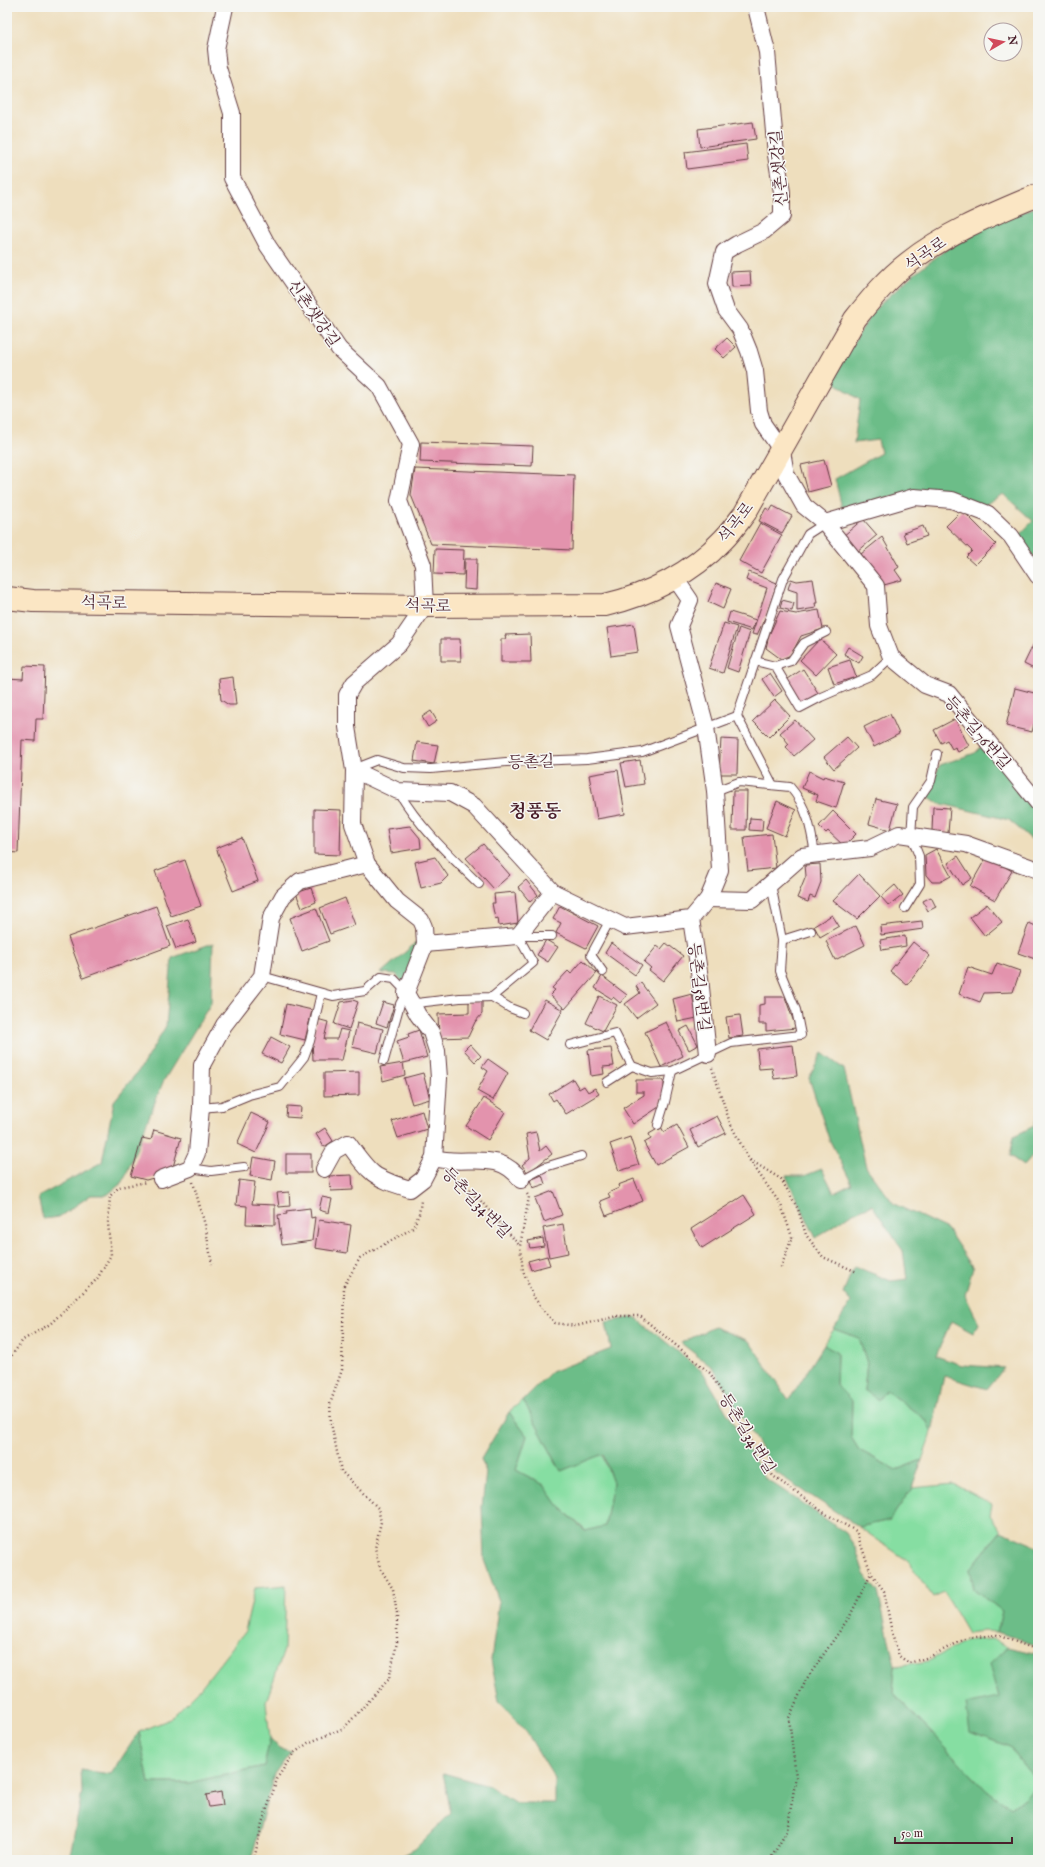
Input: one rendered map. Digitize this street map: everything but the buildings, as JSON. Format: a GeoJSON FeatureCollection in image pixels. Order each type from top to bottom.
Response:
{"type":"FeatureCollection","features":[{"type":"Feature","properties":{"kind":"street","name":"신촌샛강길"},"geometry":{"type":"LineString","coordinates":[[225,7],[216,50],[218,68],[232,113],[232,178],[268,246],[339,348],[379,386],[411,444],[399,501],[423,566],[425,606]]}},
{"type":"Feature","properties":{"kind":"street","name":"신촌샛강길"},"geometry":{"type":"LineString","coordinates":[[756,7],[767,52],[776,155],[782,192],[782,216],[764,232],[737,244],[724,252],[717,284],[726,310],[740,329],[749,351],[755,371],[759,411],[763,424],[782,451]]}},
{"type":"Feature","properties":{"kind":"street","name":"석곡로"},"geometry":{"type":"LineString","coordinates":[[7,598],[33,601],[425,606],[605,605],[630,599],[675,578],[723,540],[745,514],[782,451],[855,319],[875,293],[907,263],[939,240],[978,220],[1038,195]]}},
{"type":"Feature","properties":{"kind":"street"},"geometry":{"type":"LineString","coordinates":[[782,451],[786,474],[804,506],[825,523],[914,497],[952,500],[988,514],[1011,536],[1038,576]]}},
{"type":"Feature","properties":{"kind":"street","name":"등촌길76번길"},"geometry":{"type":"LineString","coordinates":[[825,523],[876,586],[879,626],[891,657],[925,685],[949,694],[1038,803]]}},
{"type":"Feature","properties":{"kind":"street"},"geometry":{"type":"LineString","coordinates":[[354,770],[398,790],[450,793],[474,806],[553,892],[610,920],[626,927],[691,919],[708,899],[720,870],[715,791],[706,727],[679,626],[690,600],[675,578]]}},
{"type":"Feature","properties":{"kind":"street"},"geometry":{"type":"LineString","coordinates":[[406,993],[425,944],[424,928],[421,920],[397,901],[367,864],[353,824],[354,770],[347,727],[347,695],[354,682],[400,644],[425,606]]}},
{"type":"Feature","properties":{"kind":"street"},"geometry":{"type":"LineString","coordinates":[[708,899],[752,900],[802,856],[870,848],[900,834],[966,844],[1038,870]]}},
{"type":"Feature","properties":{"kind":"street"},"geometry":{"type":"LineString","coordinates":[[161,1179],[190,1168],[197,1153],[201,1108],[202,1065],[224,1025],[262,976],[271,918],[283,896],[300,881],[367,864]]}},
{"type":"Feature","properties":{"kind":"street"},"geometry":{"type":"LineString","coordinates":[[425,944],[518,936],[553,892]]}},
{"type":"Feature","properties":{"kind":"street","name":"등촌길58번길"},"geometry":{"type":"LineString","coordinates":[[691,919],[700,978],[708,1054]]}},
{"type":"Feature","properties":{"kind":"street","name":"등촌길34번길"},"geometry":{"type":"LineString","coordinates":[[324,1169],[334,1151],[348,1143],[367,1169],[384,1181],[410,1189],[423,1179],[434,1158],[439,1078],[437,1051],[431,1032],[418,1015],[406,993]]}},
{"type":"Feature","properties":{"kind":"street","name":"등촌길34번길"},"geometry":{"type":"LineString","coordinates":[[434,1158],[447,1162],[479,1160],[496,1161],[514,1171],[521,1180]]}},
{"type":"Feature","properties":{"kind":"lane"},"geometry":{"type":"LineString","coordinates":[[772,785],[738,716],[783,579],[808,534],[825,523]]}},
{"type":"Feature","properties":{"kind":"lane"},"geometry":{"type":"LineString","coordinates":[[756,661],[775,666],[791,661],[804,643],[826,632]]}},
{"type":"Feature","properties":{"kind":"lane"},"geometry":{"type":"LineString","coordinates":[[775,666],[800,708],[821,697],[872,675],[891,657]]}},
{"type":"Feature","properties":{"kind":"lane"},"geometry":{"type":"LineString","coordinates":[[706,727],[738,716]]}},
{"type":"Feature","properties":{"kind":"lane","name":"등촌길"},"geometry":{"type":"LineString","coordinates":[[354,770],[377,760],[404,768],[431,769],[506,762],[587,759],[642,752],[706,727]]}},
{"type":"Feature","properties":{"kind":"lane"},"geometry":{"type":"LineString","coordinates":[[905,908],[920,884],[919,856],[911,836],[913,807],[931,780],[937,754]]}},
{"type":"Feature","properties":{"kind":"lane"},"geometry":{"type":"LineString","coordinates":[[715,791],[738,782],[790,786],[797,795],[810,821],[815,854]]}},
{"type":"Feature","properties":{"kind":"lane"},"geometry":{"type":"LineString","coordinates":[[398,790],[411,814],[454,860],[479,884]]}},
{"type":"Feature","properties":{"kind":"lane"},"geometry":{"type":"LineString","coordinates":[[771,884],[782,940],[811,931]]}},
{"type":"Feature","properties":{"kind":"lane"},"geometry":{"type":"LineString","coordinates":[[603,972],[591,955],[610,920]]}},
{"type":"Feature","properties":{"kind":"lane"},"geometry":{"type":"LineString","coordinates":[[492,997],[533,963],[518,936],[552,936]]}},
{"type":"Feature","properties":{"kind":"lane","name":"등촌길58번길"},"geometry":{"type":"LineString","coordinates":[[632,1066],[652,1073],[672,1071],[731,1043],[801,1035],[796,1010],[780,971],[782,940]]}},
{"type":"Feature","properties":{"kind":"lane"},"geometry":{"type":"LineString","coordinates":[[262,976],[333,996],[365,991],[381,977],[394,979],[417,1003],[460,998],[492,997],[510,1008],[523,1013]]}},
{"type":"Feature","properties":{"kind":"lane"},"geometry":{"type":"LineString","coordinates":[[201,1108],[222,1106],[249,1095],[280,1087],[304,1057],[310,1041],[321,993]]}},
{"type":"Feature","properties":{"kind":"lane"},"geometry":{"type":"LineString","coordinates":[[384,1061],[400,1004],[406,993]]}},
{"type":"Feature","properties":{"kind":"lane"},"geometry":{"type":"LineString","coordinates":[[570,1045],[615,1033],[632,1066],[607,1082]]}},
{"type":"Feature","properties":{"kind":"lane"},"geometry":{"type":"LineString","coordinates":[[658,1125],[672,1071]]}},
{"type":"Feature","properties":{"kind":"lane"},"geometry":{"type":"LineString","coordinates":[[521,1180],[545,1167],[581,1156]]}},
{"type":"Feature","properties":{"kind":"lane"},"geometry":{"type":"LineString","coordinates":[[190,1168],[211,1171],[244,1167]]}},
{"type":"Feature","properties":{"kind":"path","name":"등촌길58번길"},"geometry":{"type":"LineString","coordinates":[[708,1054],[730,1123],[748,1158],[781,1205],[792,1237],[780,1270]]}},
{"type":"Feature","properties":{"kind":"path","name":"등촌길34번길"},"geometry":{"type":"LineString","coordinates":[[434,1158],[480,1200],[520,1246]]}},
{"type":"Feature","properties":{"kind":"path"},"geometry":{"type":"LineString","coordinates":[[748,1158],[781,1179],[798,1210],[806,1235],[824,1257],[857,1272]]}},
{"type":"Feature","properties":{"kind":"path"},"geometry":{"type":"LineString","coordinates":[[190,1168],[205,1225],[212,1264]]}},
{"type":"Feature","properties":{"kind":"path"},"geometry":{"type":"LineString","coordinates":[[7,1362],[23,1340],[50,1324],[97,1278],[111,1255],[108,1223],[110,1196],[119,1187],[161,1179]]}},
{"type":"Feature","properties":{"kind":"path","name":"등촌길34번길"},"geometry":{"type":"LineString","coordinates":[[254,1860],[262,1823],[278,1777],[293,1754],[308,1742],[344,1728],[389,1679],[397,1642],[397,1614],[393,1588],[380,1568],[375,1548],[381,1522],[378,1508],[341,1472],[331,1423],[330,1404],[342,1370],[344,1286],[360,1258],[413,1228],[420,1214],[423,1179]]}},
{"type":"Feature","properties":{"kind":"path","name":"등촌길34번길"},"geometry":{"type":"LineString","coordinates":[[521,1180],[529,1197],[520,1246],[523,1271],[533,1296],[544,1311],[555,1322],[576,1326],[617,1316],[640,1316],[710,1373],[773,1476],[826,1514],[856,1531],[871,1573],[884,1591],[892,1633],[899,1656],[909,1663],[929,1657],[967,1638],[997,1635],[1038,1650]]}},
{"type":"Feature","properties":{"kind":"path"},"geometry":{"type":"LineString","coordinates":[[770,1860],[787,1831],[796,1777],[789,1718],[806,1680],[850,1616],[871,1573]]}},
{"type":"Feature","properties":{"kind":"green space"},"geometry":{"type":"Polygon","coordinates":[[[1038,206],[1038,556],[1035,558],[1018,536],[1033,521],[1003,494],[981,507],[914,493],[842,508],[835,479],[881,453],[878,440],[854,443],[860,400],[833,381],[846,355],[874,310],[908,279],[944,251],[986,226],[1038,206]]]}},
{"type":"Feature","properties":{"kind":"green space"},"geometry":{"type":"Polygon","coordinates":[[[984,744],[1038,809],[1038,845],[1009,820],[938,803],[926,795],[940,765],[975,753],[984,744]]]}},
{"type":"Feature","properties":{"kind":"green space"},"geometry":{"type":"Polygon","coordinates":[[[419,940],[404,984],[396,974],[381,973],[419,940]]]}},
{"type":"Feature","properties":{"kind":"green space"},"geometry":{"type":"Polygon","coordinates":[[[213,943],[211,1003],[163,1082],[123,1182],[107,1195],[91,1195],[59,1217],[43,1219],[38,1197],[102,1162],[114,1101],[140,1069],[166,1026],[172,958],[213,943]]]}},
{"type":"Feature","properties":{"kind":"green space"},"geometry":{"type":"Polygon","coordinates":[[[822,1053],[844,1069],[866,1167],[894,1204],[947,1229],[973,1268],[965,1295],[979,1324],[973,1333],[951,1321],[936,1356],[962,1365],[1004,1368],[987,1389],[944,1376],[932,1432],[926,1420],[886,1390],[878,1400],[864,1390],[867,1363],[859,1338],[834,1329],[851,1302],[843,1293],[854,1266],[891,1281],[907,1279],[903,1251],[872,1205],[851,1214],[816,1238],[786,1176],[804,1176],[822,1169],[834,1193],[852,1184],[829,1139],[809,1078],[822,1053]]]}},
{"type":"Feature","properties":{"kind":"green space"},"geometry":{"type":"Polygon","coordinates":[[[1038,1113],[1038,1150],[1024,1166],[1010,1156],[1014,1136],[1034,1126],[1038,1113]]]}},
{"type":"Feature","properties":{"kind":"green space"},"geometry":{"type":"Polygon","coordinates":[[[635,1317],[703,1372],[765,1478],[846,1533],[856,1549],[864,1574],[878,1592],[895,1666],[893,1693],[987,1791],[1011,1808],[1038,1787],[1038,1860],[394,1860],[415,1849],[451,1813],[443,1773],[489,1786],[516,1803],[555,1803],[555,1779],[527,1733],[499,1701],[491,1660],[499,1601],[484,1560],[482,1507],[486,1472],[481,1459],[509,1412],[527,1436],[516,1470],[544,1485],[558,1505],[585,1531],[605,1526],[613,1483],[603,1454],[561,1471],[523,1400],[551,1372],[611,1349],[606,1322],[635,1317]]]}},
{"type":"Feature","properties":{"kind":"green space"},"geometry":{"type":"Polygon","coordinates":[[[714,1327],[749,1341],[789,1400],[824,1345],[837,1353],[836,1385],[852,1401],[851,1437],[859,1450],[896,1470],[922,1460],[912,1488],[890,1520],[859,1527],[775,1472],[713,1368],[681,1343],[714,1327]]]}},
{"type":"Feature","properties":{"kind":"green space"},"geometry":{"type":"Polygon","coordinates":[[[834,1329],[859,1338],[867,1363],[864,1390],[886,1390],[926,1420],[932,1432],[922,1460],[896,1470],[859,1450],[851,1437],[852,1401],[836,1385],[837,1353],[824,1345],[834,1329]]]}},
{"type":"Feature","properties":{"kind":"green space"},"geometry":{"type":"Polygon","coordinates":[[[523,1400],[561,1471],[602,1454],[613,1483],[605,1526],[586,1531],[558,1505],[544,1485],[516,1470],[527,1436],[509,1412],[523,1400]]]}},
{"type":"Feature","properties":{"kind":"green space"},"geometry":{"type":"Polygon","coordinates":[[[954,1484],[992,1504],[990,1515],[1001,1531],[970,1569],[974,1589],[1002,1611],[997,1632],[984,1631],[968,1633],[944,1592],[933,1597],[908,1561],[859,1527],[890,1520],[912,1488],[954,1484]]]}},
{"type":"Feature","properties":{"kind":"green space"},"geometry":{"type":"Polygon","coordinates":[[[1001,1531],[1038,1547],[1038,1646],[997,1632],[1002,1611],[974,1589],[970,1569],[1001,1531]]]}},
{"type":"Feature","properties":{"kind":"green space"},"geometry":{"type":"Polygon","coordinates":[[[286,1585],[284,1650],[266,1702],[270,1738],[264,1766],[189,1783],[149,1783],[139,1732],[170,1719],[198,1691],[245,1631],[255,1588],[286,1585]]]}},
{"type":"Feature","properties":{"kind":"green space"},"geometry":{"type":"Polygon","coordinates":[[[993,1639],[1007,1647],[989,1664],[998,1697],[970,1732],[1010,1747],[1038,1782],[1038,1787],[1011,1808],[987,1791],[893,1693],[895,1666],[929,1661],[967,1640],[993,1639]]]}},
{"type":"Feature","properties":{"kind":"green space"},"geometry":{"type":"Polygon","coordinates":[[[1007,1647],[1038,1654],[1038,1782],[1010,1747],[970,1732],[966,1704],[998,1697],[989,1664],[1007,1647]]]}},
{"type":"Feature","properties":{"kind":"green space"},"geometry":{"type":"Polygon","coordinates":[[[139,1732],[149,1783],[189,1783],[264,1766],[270,1738],[279,1748],[291,1751],[274,1774],[251,1860],[69,1860],[82,1793],[81,1770],[111,1774],[139,1732]]]}},
{"type":"Feature","properties":{"kind":"district","name":"청풍동"},"geometry":{"type":"Point","coordinates":[535,811]}}]}
